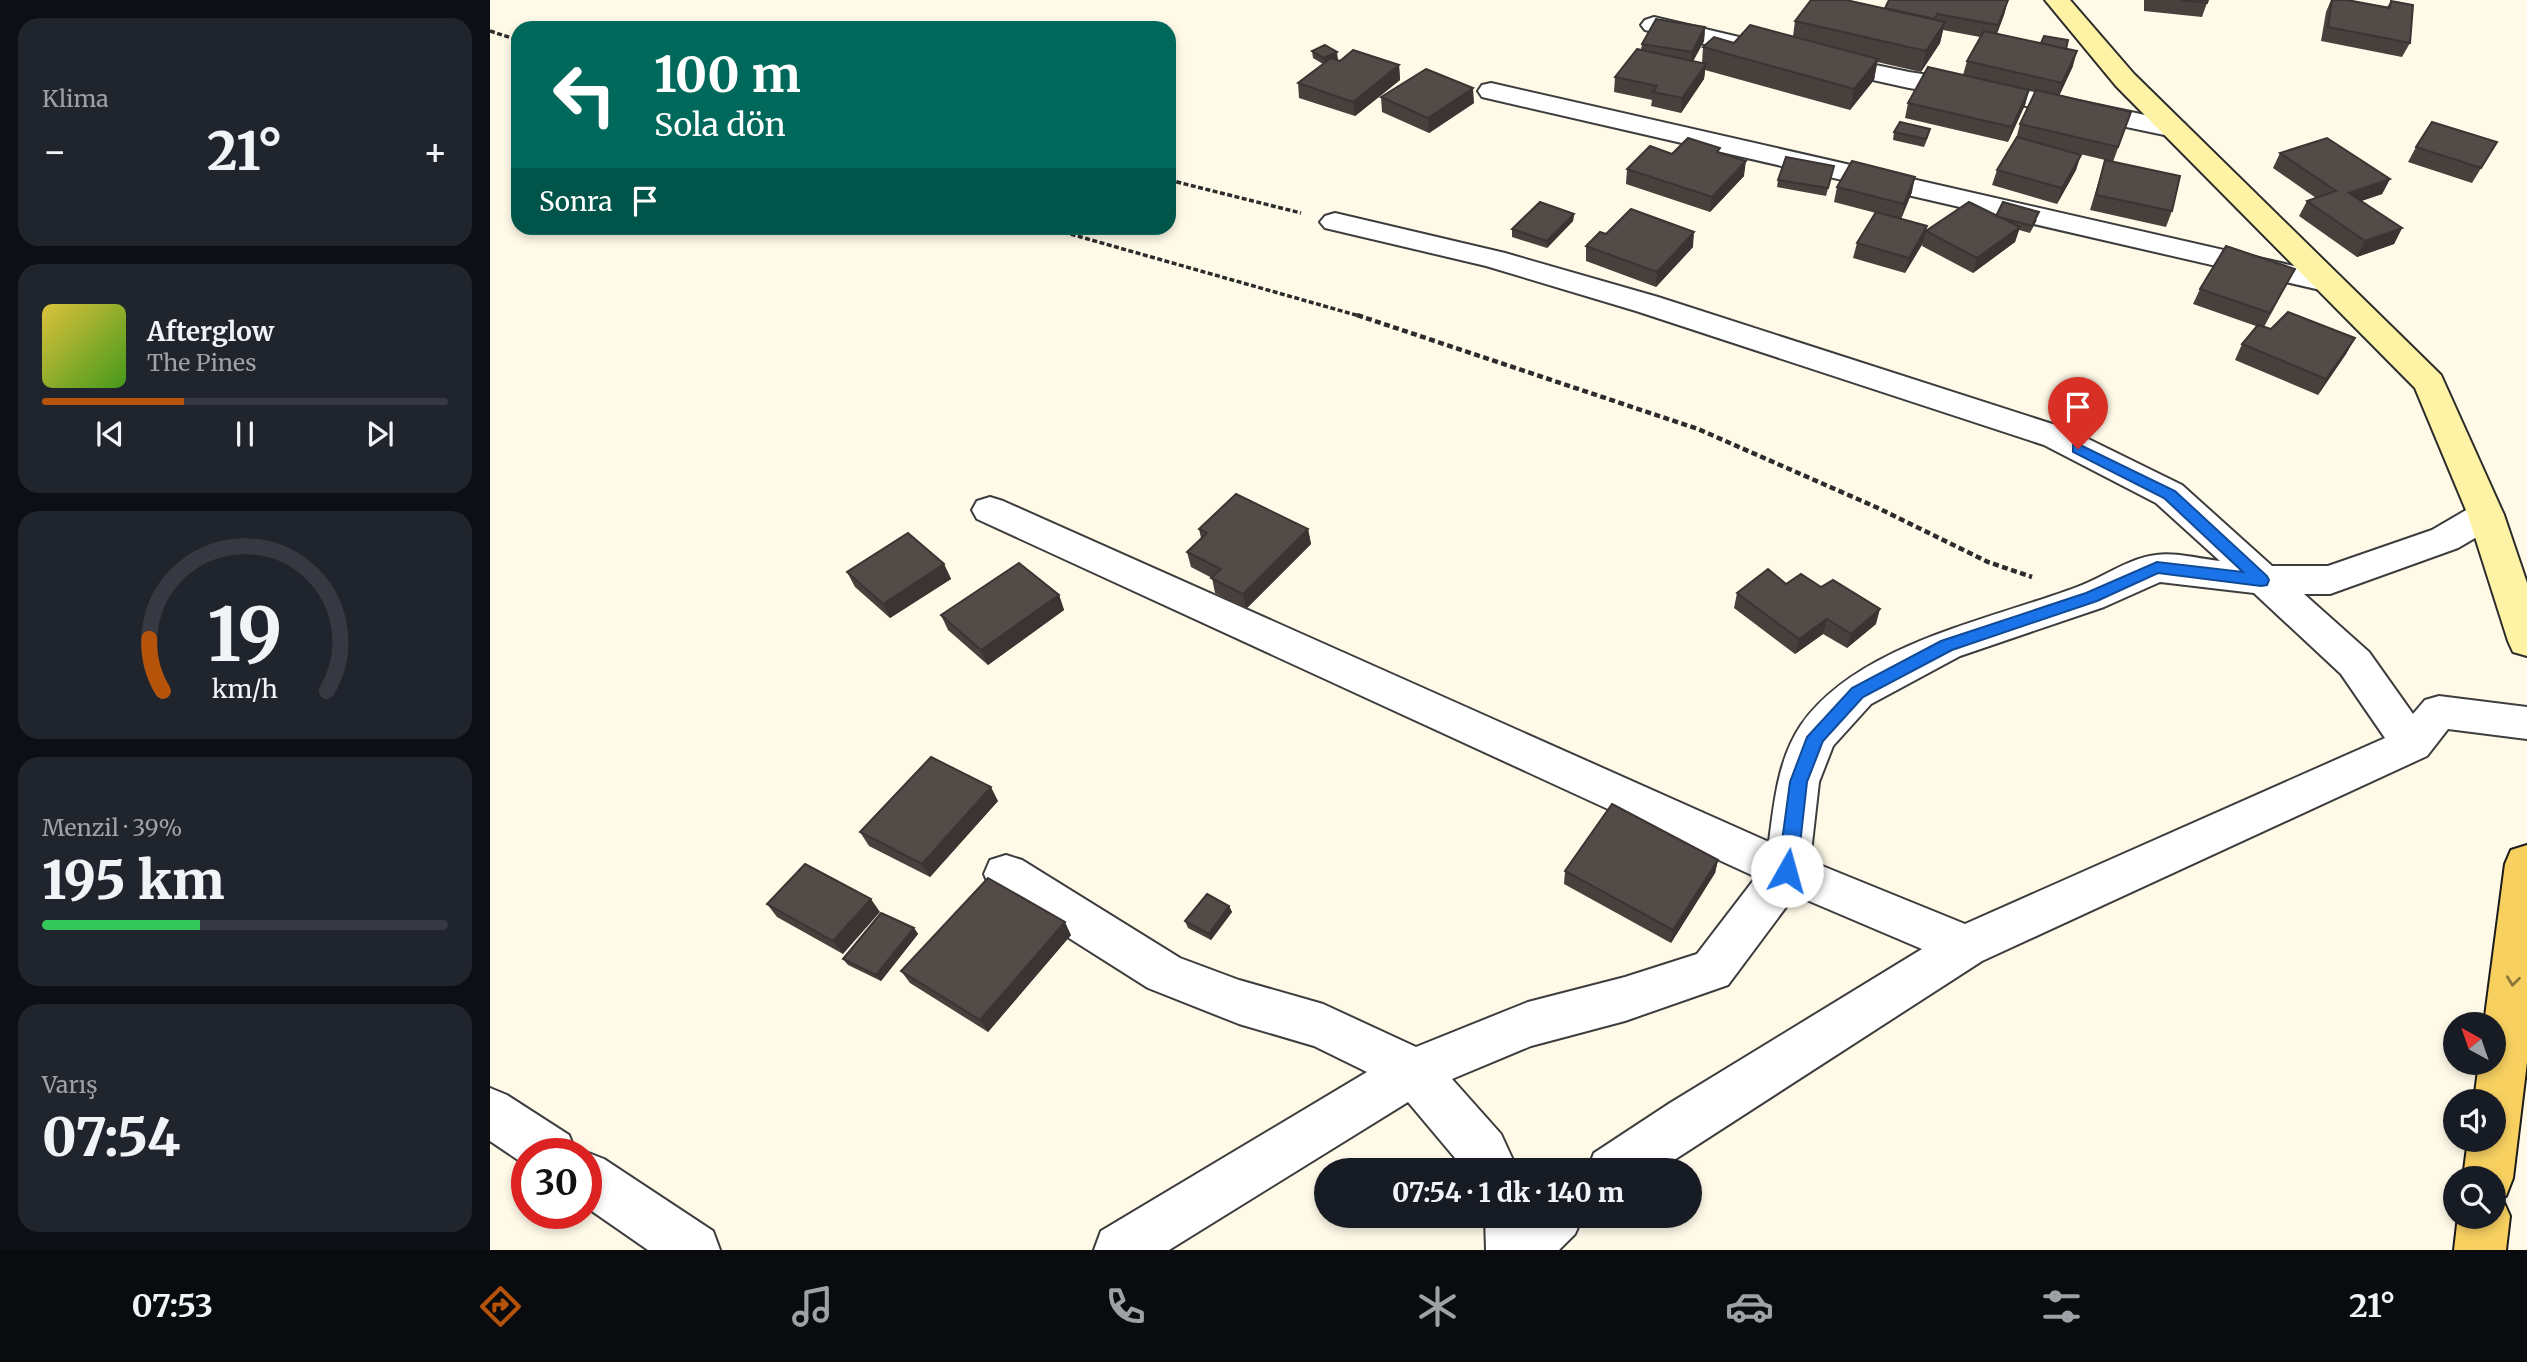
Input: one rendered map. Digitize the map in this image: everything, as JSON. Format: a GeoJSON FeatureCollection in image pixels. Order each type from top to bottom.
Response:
{"type":"FeatureCollection","features":[{"type":"Feature","properties":{"kind":"main road"},"geometry":{"type":"LineString","coordinates":[[2499,1089],[2527,864]]}},
{"type":"Feature","properties":{"kind":"main road"},"geometry":{"type":"LineString","coordinates":[[2480,1250],[2482,1229]]}},
{"type":"Feature","properties":{"kind":"street"},"geometry":{"type":"LineString","coordinates":[[2057,0],[2125,80],[2430,383],[2486,515],[2527,641]]}},
{"type":"Feature","properties":{"kind":"street"},"geometry":{"type":"LineString","coordinates":[[1654,25],[1909,80],[2026,98],[2174,129]]}},
{"type":"Feature","properties":{"kind":"street"},"geometry":{"type":"LineString","coordinates":[[1491,91],[2329,283]]}},
{"type":"Feature","properties":{"kind":"street"},"geometry":{"type":"LineString","coordinates":[[1335,222],[1494,259],[1647,303],[2056,437],[2169,494],[2355,663],[2412,744]]}},
{"type":"Feature","properties":{"kind":"street"},"geometry":{"type":"LineString","coordinates":[[990,510],[1787,871],[1966,946]]}},
{"type":"Feature","properties":{"kind":"street"},"geometry":{"type":"LineString","coordinates":[[1120,1250],[1415,1071],[1528,1024],[1625,999],[1712,970],[1787,871],[1798,782],[1816,737],[1857,693],[1946,645],[2091,597],[2157,568],[2261,580],[2330,580],[2445,539],[2486,515]]}},
{"type":"Feature","properties":{"kind":"street"},"geometry":{"type":"LineString","coordinates":[[1631,1158],[1966,946],[2412,744],[2439,712],[2527,723]]}},
{"type":"Feature","properties":{"kind":"street"},"geometry":{"type":"LineString","coordinates":[[1006,874],[1164,973],[1238,1002],[1323,1026],[1415,1071],[1486,1158]]}},
{"type":"Feature","properties":{"kind":"street"},"geometry":{"type":"LineString","coordinates":[[490,1112],[529,1138]]}},
{"type":"Feature","properties":{"kind":"street"},"geometry":{"type":"LineString","coordinates":[[602,1188],[694,1250]]}},
{"type":"Feature","properties":{"kind":"street"},"geometry":{"type":"LineString","coordinates":[[1511,1228],[1512,1250]]}},
{"type":"Feature","properties":{"kind":"street"},"geometry":{"type":"LineString","coordinates":[[1522,1250],[1545,1228]]}},
{"type":"Feature","properties":{"kind":"path"},"geometry":{"type":"LineString","coordinates":[[490,31],[511,38]]}},
{"type":"Feature","properties":{"kind":"path"},"geometry":{"type":"LineString","coordinates":[[1176,182],[1335,222]]}},
{"type":"Feature","properties":{"kind":"path"},"geometry":{"type":"LineString","coordinates":[[1074,235],[1395,326],[1698,429],[1854,498],[1988,562],[2091,597]]}},
{"type":"Feature","properties":{"kind":"building"},"geometry":{"type":"Polygon","coordinates":[[[1811,0],[1846,0],[1945,22],[1926,51],[1795,21],[1811,0]]]}},
{"type":"Feature","properties":{"kind":"building"},"geometry":{"type":"Polygon","coordinates":[[[1889,0],[2008,0],[1998,25],[1937,14],[1935,19],[1885,8],[1889,0]]]}},
{"type":"Feature","properties":{"kind":"building"},"geometry":{"type":"Polygon","coordinates":[[[2181,0],[2208,0],[2207,3],[2181,0]]]}},
{"type":"Feature","properties":{"kind":"building"},"geometry":{"type":"Polygon","coordinates":[[[2332,0],[2390,8],[2391,1],[2413,5],[2410,43],[2328,27],[2332,0]]]}},
{"type":"Feature","properties":{"kind":"building"},"geometry":{"type":"Polygon","coordinates":[[[1656,19],[1705,27],[1692,52],[1642,44],[1656,19]]]}},
{"type":"Feature","properties":{"kind":"building"},"geometry":{"type":"Polygon","coordinates":[[[1750,25],[1878,59],[1854,89],[1703,47],[1714,37],[1734,43],[1750,25]]]}},
{"type":"Feature","properties":{"kind":"building"},"geometry":{"type":"Polygon","coordinates":[[[1984,31],[2077,51],[2062,83],[1967,61],[1984,31]]]}},
{"type":"Feature","properties":{"kind":"building"},"geometry":{"type":"Polygon","coordinates":[[[2044,36],[2068,40],[2066,49],[2041,43],[2044,36]]]}},
{"type":"Feature","properties":{"kind":"building"},"geometry":{"type":"Polygon","coordinates":[[[1325,45],[1337,52],[1324,58],[1312,51],[1325,45]]]}},
{"type":"Feature","properties":{"kind":"building"},"geometry":{"type":"Polygon","coordinates":[[[1637,49],[1706,64],[1682,98],[1653,92],[1657,86],[1615,77],[1637,49]]]}},
{"type":"Feature","properties":{"kind":"building"},"geometry":{"type":"Polygon","coordinates":[[[1353,50],[1399,65],[1353,102],[1298,83],[1331,58],[1340,61],[1353,50]]]}},
{"type":"Feature","properties":{"kind":"building"},"geometry":{"type":"Polygon","coordinates":[[[1928,67],[2029,90],[2012,127],[1908,103],[1928,67]]]}},
{"type":"Feature","properties":{"kind":"building"},"geometry":{"type":"Polygon","coordinates":[[[1426,69],[1473,88],[1428,118],[1381,97],[1426,69]]]}},
{"type":"Feature","properties":{"kind":"building"},"geometry":{"type":"Polygon","coordinates":[[[2036,90],[2131,112],[2118,147],[2020,124],[2036,90]]]}},
{"type":"Feature","properties":{"kind":"building"},"geometry":{"type":"Polygon","coordinates":[[[1900,122],[1930,129],[1926,139],[1894,132],[1900,122]]]}},
{"type":"Feature","properties":{"kind":"building"},"geometry":{"type":"Polygon","coordinates":[[[2432,122],[2497,142],[2481,168],[2416,147],[2432,122]]]}},
{"type":"Feature","properties":{"kind":"building"},"geometry":{"type":"Polygon","coordinates":[[[2017,137],[2081,155],[2062,188],[1997,170],[2017,137]]]}},
{"type":"Feature","properties":{"kind":"building"},"geometry":{"type":"Polygon","coordinates":[[[1688,138],[1720,148],[1717,152],[1746,161],[1712,197],[1627,169],[1650,146],[1672,154],[1688,138]]]}},
{"type":"Feature","properties":{"kind":"building"},"geometry":{"type":"Polygon","coordinates":[[[2327,138],[2390,179],[2349,193],[2402,228],[2365,241],[2307,201],[2336,191],[2280,153],[2327,138]]]}},
{"type":"Feature","properties":{"kind":"building"},"geometry":{"type":"Polygon","coordinates":[[[1786,157],[1834,166],[1828,188],[1778,180],[1786,157]]]}},
{"type":"Feature","properties":{"kind":"building"},"geometry":{"type":"Polygon","coordinates":[[[2105,160],[2180,176],[2172,211],[2096,195],[2105,160]]]}},
{"type":"Feature","properties":{"kind":"building"},"geometry":{"type":"Polygon","coordinates":[[[1852,161],[1915,177],[1904,204],[1837,187],[1852,161]]]}},
{"type":"Feature","properties":{"kind":"building"},"geometry":{"type":"Polygon","coordinates":[[[1540,202],[1574,214],[1547,241],[1512,229],[1540,202]]]}},
{"type":"Feature","properties":{"kind":"building"},"geometry":{"type":"Polygon","coordinates":[[[1969,202],[2020,227],[1977,258],[1926,231],[1969,202]]]}},
{"type":"Feature","properties":{"kind":"building"},"geometry":{"type":"Polygon","coordinates":[[[2003,202],[2039,212],[2032,226],[1996,216],[2003,202]]]}},
{"type":"Feature","properties":{"kind":"building"},"geometry":{"type":"Polygon","coordinates":[[[1631,209],[1694,232],[1657,272],[1586,246],[1600,232],[1606,234],[1631,209]]]}},
{"type":"Feature","properties":{"kind":"building"},"geometry":{"type":"Polygon","coordinates":[[[1876,212],[1927,226],[1909,258],[1857,243],[1876,212]]]}},
{"type":"Feature","properties":{"kind":"building"},"geometry":{"type":"Polygon","coordinates":[[[2226,246],[2295,269],[2270,313],[2200,289],[2226,246]]]}},
{"type":"Feature","properties":{"kind":"building"},"geometry":{"type":"Polygon","coordinates":[[[2288,312],[2355,338],[2326,379],[2242,344],[2258,325],[2271,329],[2288,312]]]}},
{"type":"Feature","properties":{"kind":"building"},"geometry":{"type":"Polygon","coordinates":[[[1236,494],[1308,529],[1243,594],[1211,578],[1221,569],[1187,552],[1207,533],[1199,529],[1236,494]]]}},
{"type":"Feature","properties":{"kind":"building"},"geometry":{"type":"Polygon","coordinates":[[[908,533],[944,564],[883,604],[847,572],[908,533]]]}},
{"type":"Feature","properties":{"kind":"building"},"geometry":{"type":"Polygon","coordinates":[[[1019,563],[1059,595],[981,650],[941,615],[1019,563]]]}},
{"type":"Feature","properties":{"kind":"building"},"geometry":{"type":"Polygon","coordinates":[[[1768,569],[1786,584],[1801,574],[1821,587],[1833,580],[1880,609],[1851,634],[1827,619],[1799,639],[1737,593],[1768,569]]]}},
{"type":"Feature","properties":{"kind":"building"},"geometry":{"type":"Polygon","coordinates":[[[931,757],[991,787],[922,864],[860,832],[931,757]]]}},
{"type":"Feature","properties":{"kind":"building"},"geometry":{"type":"Polygon","coordinates":[[[1612,804],[1718,860],[1673,930],[1565,871],[1612,804]]]}},
{"type":"Feature","properties":{"kind":"building"},"geometry":{"type":"Polygon","coordinates":[[[805,864],[871,899],[833,941],[767,904],[805,864]]]}},
{"type":"Feature","properties":{"kind":"building"},"geometry":{"type":"Polygon","coordinates":[[[988,878],[1065,922],[980,1020],[901,971],[988,878]]]}},
{"type":"Feature","properties":{"kind":"building"},"geometry":{"type":"Polygon","coordinates":[[[1207,894],[1229,906],[1209,934],[1185,921],[1207,894]]]}},
{"type":"Feature","properties":{"kind":"building"},"geometry":{"type":"Polygon","coordinates":[[[881,913],[914,928],[876,975],[843,959],[881,913]]]}},
{"type":"Feature","properties":{"kind":"route"},"geometry":{"type":"LineString","coordinates":[[1787,871],[1798,782],[1816,737],[1857,693],[1946,645],[2091,597],[2157,568],[2261,580],[2169,494],[2078,449]]}}]}
